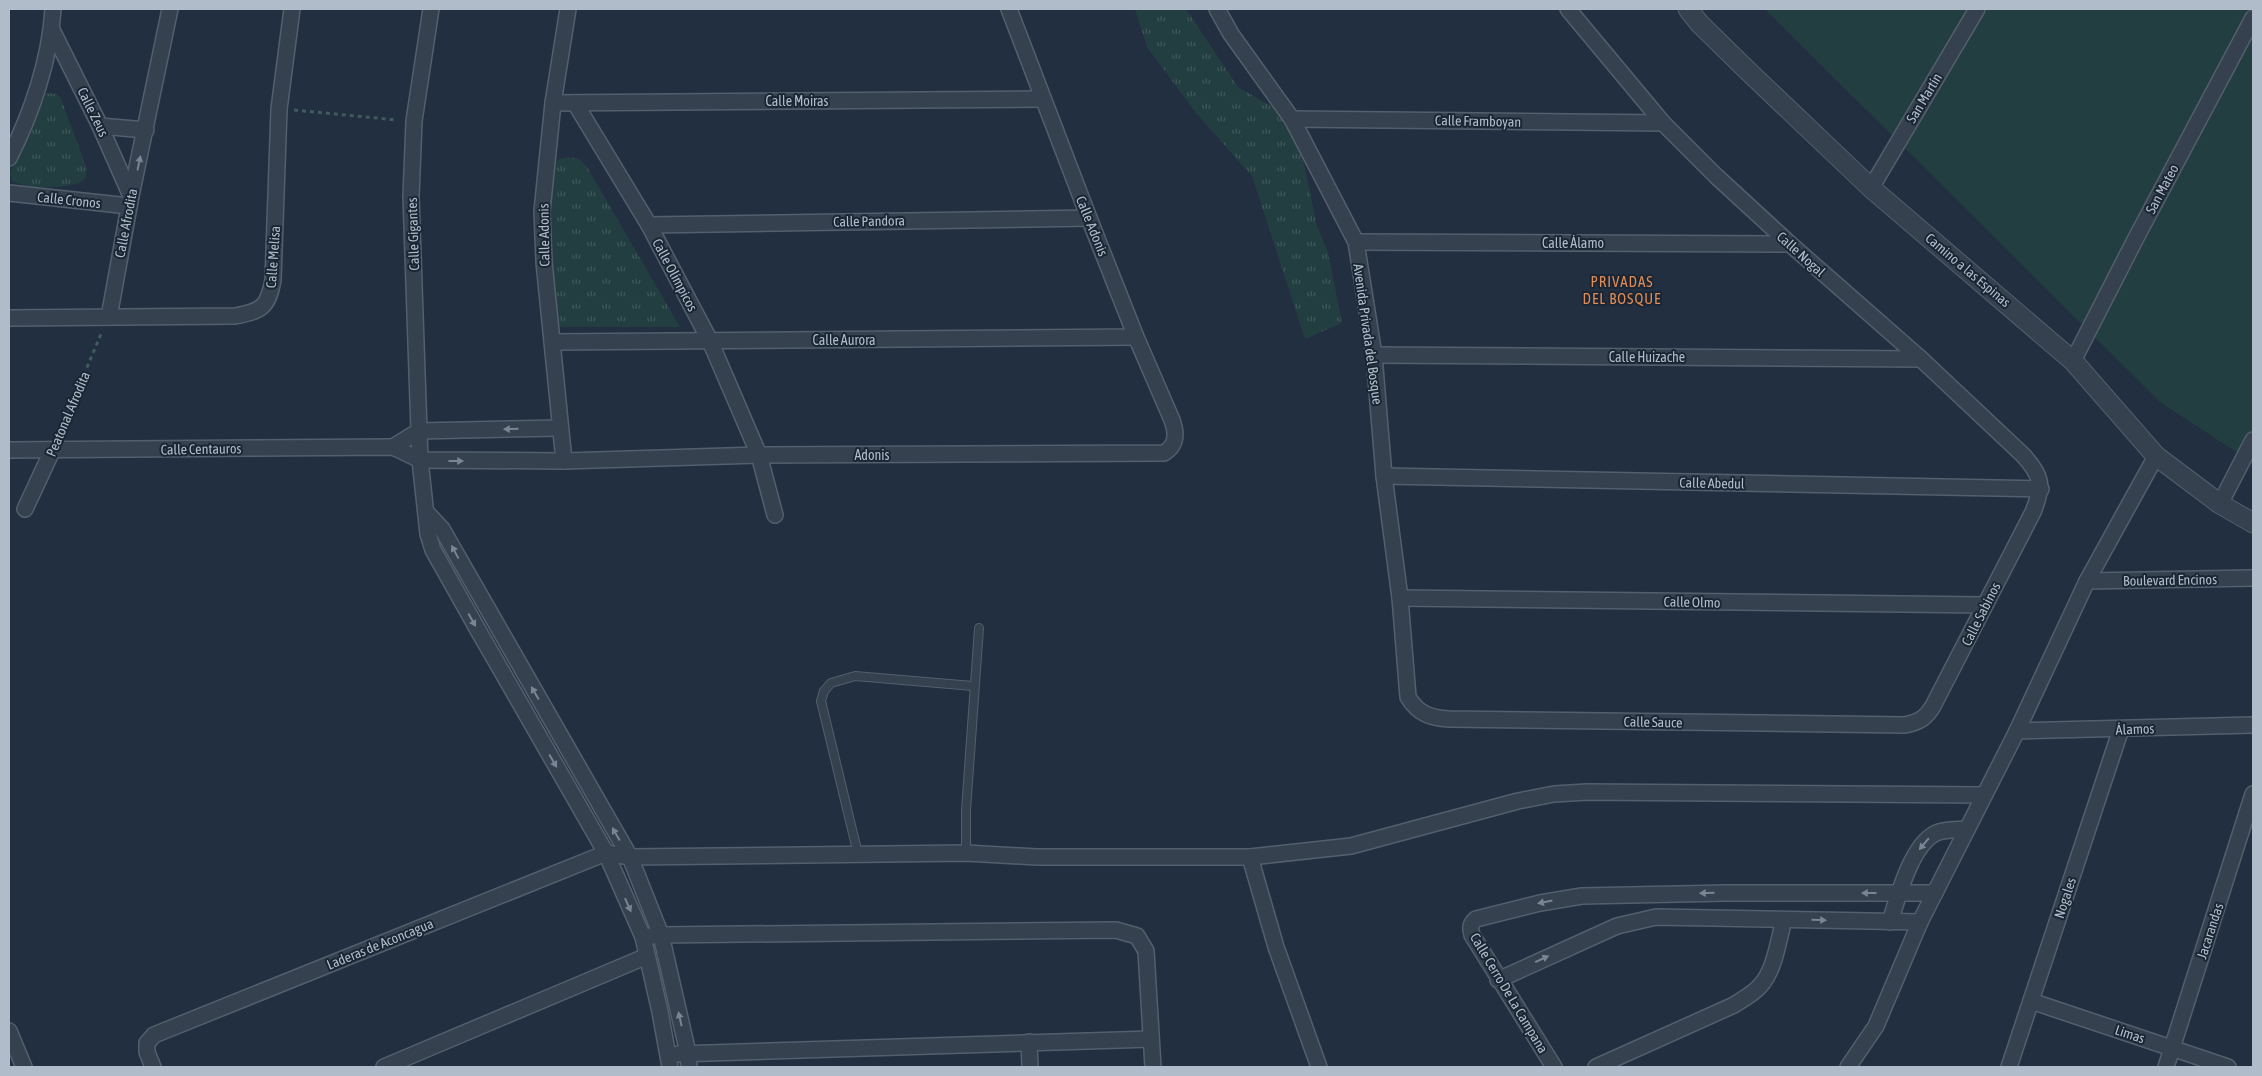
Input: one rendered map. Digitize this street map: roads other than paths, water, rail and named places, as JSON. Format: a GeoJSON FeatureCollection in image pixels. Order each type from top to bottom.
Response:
{"type":"FeatureCollection","features":[{"type":"Feature","properties":{"kind":"street"},"geometry":{"type":"LineString","coordinates":[[9,158],[39,81],[52,30],[53,9]]}},
{"type":"Feature","properties":{"kind":"street","name":"Calle Afrodita"},"geometry":{"type":"LineString","coordinates":[[109,317],[130,201],[170,9]]}},
{"type":"Feature","properties":{"kind":"street","name":"Calle Melisa"},"geometry":{"type":"LineString","coordinates":[[9,318],[236,316],[257,311],[266,304],[273,280],[278,109],[292,9]]}},
{"type":"Feature","properties":{"kind":"street","name":"Calle Gigantes"},"geometry":{"type":"LineString","coordinates":[[431,9],[414,121],[412,197],[420,460],[428,534],[433,550],[606,853],[642,937],[648,956],[669,1061]]}},
{"type":"Feature","properties":{"kind":"street","name":"Calle Adonis"},"geometry":{"type":"LineString","coordinates":[[564,461],[544,262],[542,211],[553,103],[568,9]]}},
{"type":"Feature","properties":{"kind":"street","name":"Calle Adonis"},"geometry":{"type":"LineString","coordinates":[[1009,9],[1042,99],[1136,337],[1176,430],[1175,442]]}},
{"type":"Feature","properties":{"kind":"street","name":"Avenida Privada del Bosque"},"geometry":{"type":"LineString","coordinates":[[1217,9],[1231,34],[1292,119],[1356,242],[1374,355],[1384,476],[1400,598],[1408,697]]}},
{"type":"Feature","properties":{"kind":"street","name":"Calle Nogal"},"geometry":{"type":"LineString","coordinates":[[1568,9],[1663,123],[1790,244],[1921,359],[2023,455],[2033,466],[2039,478],[2041,489]]}},
{"type":"Feature","properties":{"kind":"street","name":"Camino a las Espinas"},"geometry":{"type":"LineString","coordinates":[[1688,9],[1699,23],[1749,72],[1871,188],[2073,361],[2156,456],[2220,504],[2253,523]]}},
{"type":"Feature","properties":{"kind":"street","name":"San Martín"},"geometry":{"type":"LineString","coordinates":[[1871,188],[1977,9]]}},
{"type":"Feature","properties":{"kind":"street","name":"San Mateo"},"geometry":{"type":"LineString","coordinates":[[2073,361],[2253,18]]}},
{"type":"Feature","properties":{"kind":"street","name":"Calle Zeus"},"geometry":{"type":"LineString","coordinates":[[52,30],[100,126],[130,201]]}},
{"type":"Feature","properties":{"kind":"street","name":"Calle Moiras"},"geometry":{"type":"LineString","coordinates":[[553,103],[1042,99]]}},
{"type":"Feature","properties":{"kind":"street","name":"Calle Olímpicos"},"geometry":{"type":"LineString","coordinates":[[575,103],[649,225],[710,341],[759,455],[775,515]]}},
{"type":"Feature","properties":{"kind":"street","name":"Calle Framboyan"},"geometry":{"type":"LineString","coordinates":[[1292,119],[1663,123]]}},
{"type":"Feature","properties":{"kind":"street"},"geometry":{"type":"LineString","coordinates":[[100,126],[146,130]]}},
{"type":"Feature","properties":{"kind":"street","name":"Calle Cronos"},"geometry":{"type":"LineString","coordinates":[[9,193],[130,201]]}},
{"type":"Feature","properties":{"kind":"street","name":"Calle Pandora"},"geometry":{"type":"LineString","coordinates":[[649,225],[1089,218]]}},
{"type":"Feature","properties":{"kind":"street","name":"Calle Álamo"},"geometry":{"type":"LineString","coordinates":[[1356,242],[1790,244]]}},
{"type":"Feature","properties":{"kind":"street","name":"Calle Aurora"},"geometry":{"type":"LineString","coordinates":[[552,342],[1136,337]]}},
{"type":"Feature","properties":{"kind":"street","name":"Calle Huizache"},"geometry":{"type":"LineString","coordinates":[[1374,355],[1921,359]]}},
{"type":"Feature","properties":{"kind":"street"},"geometry":{"type":"LineString","coordinates":[[393,447],[419,431],[560,428]]}},
{"type":"Feature","properties":{"kind":"street"},"geometry":{"type":"LineString","coordinates":[[2220,504],[2253,440]]}},
{"type":"Feature","properties":{"kind":"street","name":"Adonis"},"geometry":{"type":"LineString","coordinates":[[564,461],[759,455],[1153,454],[1164,453],[1175,442]]}},
{"type":"Feature","properties":{"kind":"street","name":"Calle Centauros"},"geometry":{"type":"LineString","coordinates":[[9,450],[393,447],[420,460],[564,461]]}},
{"type":"Feature","properties":{"kind":"street","name":"Peatonal Afrodita"},"geometry":{"type":"LineString","coordinates":[[25,510],[52,451]]}},
{"type":"Feature","properties":{"kind":"street"},"geometry":{"type":"LineString","coordinates":[[1848,1067],[1876,1026],[1920,922],[2017,731],[2087,581],[2156,456]]}},
{"type":"Feature","properties":{"kind":"street","name":"Calle Abedul"},"geometry":{"type":"LineString","coordinates":[[1384,476],[2041,489]]}},
{"type":"Feature","properties":{"kind":"street","name":"Calle Sabinos"},"geometry":{"type":"LineString","coordinates":[[1905,725],[1922,720],[1930,712],[2033,512],[2041,489]]}},
{"type":"Feature","properties":{"kind":"street"},"geometry":{"type":"LineString","coordinates":[[426,512],[442,529],[630,858],[661,935],[689,1060]]}},
{"type":"Feature","properties":{"kind":"street","name":"Boulevard Encinos"},"geometry":{"type":"LineString","coordinates":[[2087,581],[2253,578]]}},
{"type":"Feature","properties":{"kind":"street","name":"Calle Olmo"},"geometry":{"type":"LineString","coordinates":[[1400,598],[1985,606]]}},
{"type":"Feature","properties":{"kind":"street","name":"Calle Sauce"},"geometry":{"type":"LineString","coordinates":[[1408,697],[1412,704],[1426,716],[1450,719],[1905,725]]}},
{"type":"Feature","properties":{"kind":"street","name":"Álamos"},"geometry":{"type":"LineString","coordinates":[[2017,731],[2253,725]]}},
{"type":"Feature","properties":{"kind":"street","name":"Nogales"},"geometry":{"type":"LineString","coordinates":[[2009,1067],[2121,729]]}},
{"type":"Feature","properties":{"kind":"street"},"geometry":{"type":"LineString","coordinates":[[606,853],[630,858],[966,853],[1036,857],[1250,857],[1351,846],[1518,801],[1554,794],[1587,792],[1984,795]]}},
{"type":"Feature","properties":{"kind":"street","name":"Jacarandas"},"geometry":{"type":"LineString","coordinates":[[2166,1067],[2253,794]]}},
{"type":"Feature","properties":{"kind":"street"},"geometry":{"type":"LineString","coordinates":[[1890,922],[1913,858],[1927,839],[1944,831],[1967,829]]}},
{"type":"Feature","properties":{"kind":"street","name":"Laderas de Aconcagua"},"geometry":{"type":"LineString","coordinates":[[153,1067],[147,1052],[147,1043],[154,1035],[606,853]]}},
{"type":"Feature","properties":{"kind":"street"},"geometry":{"type":"LineString","coordinates":[[1250,857],[1279,956],[1319,1067]]}},
{"type":"Feature","properties":{"kind":"street","name":"Calle Cerro De La Campana"},"geometry":{"type":"LineString","coordinates":[[1554,1067],[1472,936],[1470,928],[1476,919],[1540,903],[1582,896],[1726,893],[1900,893]]}},
{"type":"Feature","properties":{"kind":"street"},"geometry":{"type":"LineString","coordinates":[[1900,893],[1935,893]]}},
{"type":"Feature","properties":{"kind":"street"},"geometry":{"type":"LineString","coordinates":[[1498,980],[1598,933],[1633,921],[1681,917],[1920,922]]}},
{"type":"Feature","properties":{"kind":"street"},"geometry":{"type":"LineString","coordinates":[[1596,1067],[1734,1005],[1751,994],[1761,985],[1768,973],[1784,920]]}},
{"type":"Feature","properties":{"kind":"street"},"geometry":{"type":"LineString","coordinates":[[642,937],[661,935],[1116,930],[1137,936],[1146,950],[1153,1067]]}},
{"type":"Feature","properties":{"kind":"street"},"geometry":{"type":"LineString","coordinates":[[384,1067],[648,956]]}},
{"type":"Feature","properties":{"kind":"street","name":"Limas"},"geometry":{"type":"LineString","coordinates":[[2031,1001],[2228,1067]]}},
{"type":"Feature","properties":{"kind":"street"},"geometry":{"type":"LineString","coordinates":[[9,1031],[24,1067]]}},
{"type":"Feature","properties":{"kind":"street"},"geometry":{"type":"LineString","coordinates":[[669,1061],[1029,1042],[1152,1039]]}},
{"type":"Feature","properties":{"kind":"street"},"geometry":{"type":"LineString","coordinates":[[1029,1042],[1030,1067]]}},
{"type":"Feature","properties":{"kind":"lane"},"geometry":{"type":"LineString","coordinates":[[966,853],[966,810],[978,628]]}},
{"type":"Feature","properties":{"kind":"lane"},"geometry":{"type":"LineString","coordinates":[[858,854],[821,701],[824,691],[831,683],[855,676],[973,686]]}},
{"type":"Feature","properties":{"kind":"district","name":"PRIVADAS DEL BOSQUE"},"geometry":{"type":"Point","coordinates":[1622,290]}}]}
